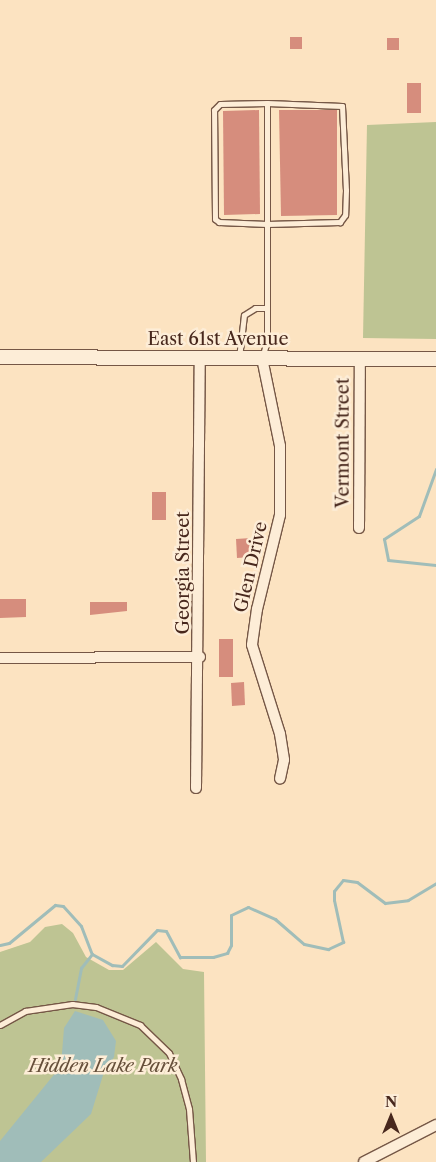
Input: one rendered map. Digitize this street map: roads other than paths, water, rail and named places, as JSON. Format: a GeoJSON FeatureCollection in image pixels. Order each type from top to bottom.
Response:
{"type":"FeatureCollection","features":[{"type":"Feature","properties":{"kind":"main road","name":"East 61st Avenue"},"geometry":{"type":"LineString","coordinates":[[0,358],[436,359]]}},
{"type":"Feature","properties":{"kind":"street","name":"Georgia Street"},"geometry":{"type":"LineString","coordinates":[[196,788],[200,657],[200,358]]}},
{"type":"Feature","properties":{"kind":"street","name":"Glen Drive"},"geometry":{"type":"LineString","coordinates":[[262,358],[280,446],[280,515],[256,609],[252,645],[280,734],[284,760],[280,779]]}},
{"type":"Feature","properties":{"kind":"street","name":"Vermont Street"},"geometry":{"type":"LineString","coordinates":[[359,528],[360,358]]}},
{"type":"Feature","properties":{"kind":"street"},"geometry":{"type":"LineString","coordinates":[[0,658],[200,657]]}},
{"type":"Feature","properties":{"kind":"street"},"geometry":{"type":"LineString","coordinates":[[364,1162],[436,1126]]}},
{"type":"Feature","properties":{"kind":"lane"},"geometry":{"type":"LineString","coordinates":[[262,358],[267,341],[267,103]]}},
{"type":"Feature","properties":{"kind":"lane"},"geometry":{"type":"LineString","coordinates":[[267,103],[342,106],[346,190],[345,215],[340,222],[267,224],[215,219],[212,161],[214,110],[220,104],[267,103]]}},
{"type":"Feature","properties":{"kind":"lane"},"geometry":{"type":"LineString","coordinates":[[239,358],[244,315],[255,308],[267,308]]}},
{"type":"Feature","properties":{"kind":"lane"},"geometry":{"type":"LineString","coordinates":[[0,1025],[25,1011],[72,1004],[96,1007],[140,1026],[169,1053],[181,1079],[189,1109],[194,1162]]}},
{"type":"Feature","properties":{"kind":"water"},"geometry":{"type":"Polygon","coordinates":[[[75,1011],[103,1020],[116,1041],[114,1057],[104,1072],[91,1114],[41,1162],[0,1162],[0,1141],[61,1066],[64,1028],[75,1011]]]}},
{"type":"Feature","properties":{"kind":"waterway"},"geometry":{"type":"LineString","coordinates":[[436,469],[419,516],[384,539],[388,560],[436,565]]}},
{"type":"Feature","properties":{"kind":"waterway"},"geometry":{"type":"LineString","coordinates":[[0,945],[9,943],[55,905],[63,906],[81,926],[92,954],[112,965],[122,966],[157,930],[166,931],[180,957],[213,957],[227,953],[231,945],[231,915],[248,907],[275,919],[304,944],[328,949],[343,942],[334,900],[334,891],[343,880],[357,882],[385,903],[408,900],[436,883]]}},
{"type":"Feature","properties":{"kind":"waterway"},"geometry":{"type":"LineString","coordinates":[[75,999],[81,968],[92,954]]}},
{"type":"Feature","properties":{"kind":"park label","name":"Hidden Lake Park"},"geometry":{"type":"Point","coordinates":[103,1066]}}]}
